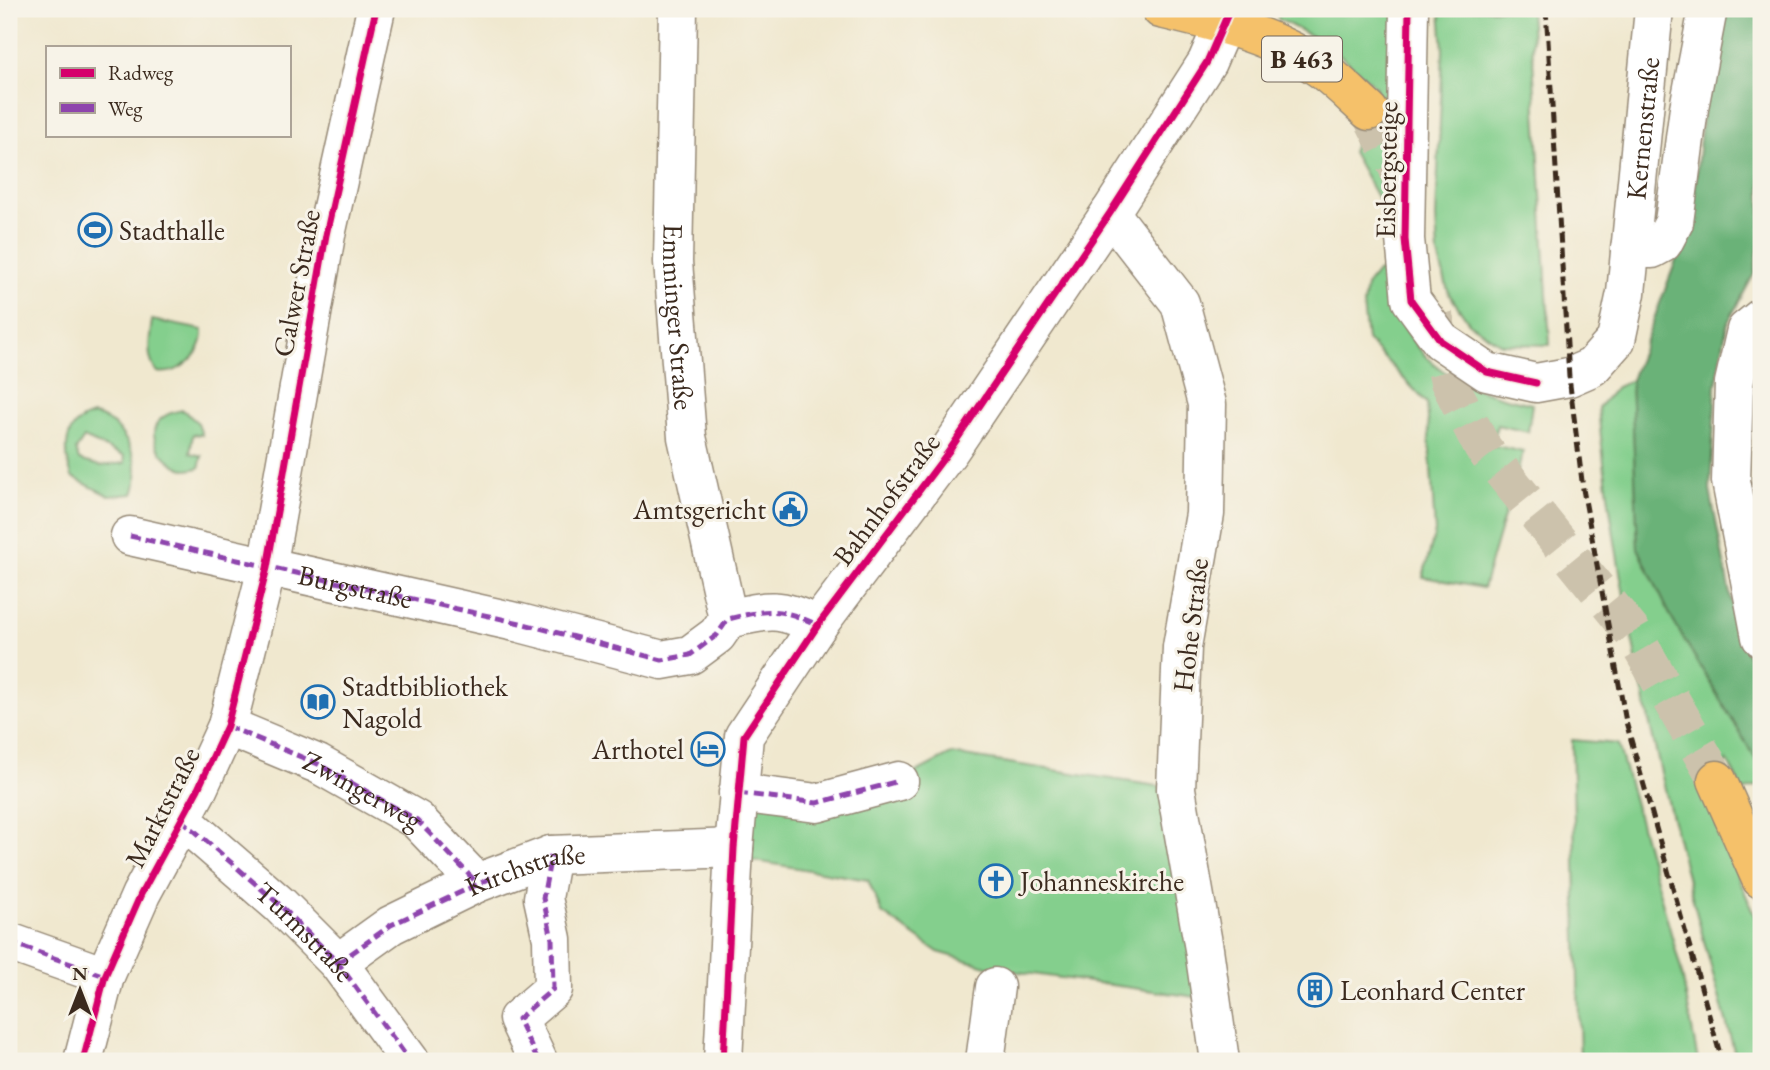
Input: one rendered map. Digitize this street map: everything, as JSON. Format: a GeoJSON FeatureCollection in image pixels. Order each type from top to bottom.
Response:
{"type":"FeatureCollection","features":[{"type":"Feature","properties":{"kind":"main road","name":"B 463"},"geometry":{"type":"LineString","coordinates":[[1161,9],[1227,16],[1321,68],[1369,111]]}},
{"type":"Feature","properties":{"kind":"main road"},"geometry":{"type":"LineString","coordinates":[[1717,780],[1758,863]]}},
{"type":"Feature","properties":{"kind":"street","name":"Calwer Straße"},"geometry":{"type":"LineString","coordinates":[[267,568],[326,235],[376,9]]}},
{"type":"Feature","properties":{"kind":"street","name":"Emminger Straße"},"geometry":{"type":"LineString","coordinates":[[678,9],[673,262],[688,437],[728,620]]}},
{"type":"Feature","properties":{"kind":"street","name":"Eisbergsteige"},"geometry":{"type":"LineString","coordinates":[[1409,9],[1405,239],[1411,300],[1441,341],[1487,372],[1512,379],[1536,383],[1578,374],[1592,367],[1616,340],[1626,293],[1630,250]]}},
{"type":"Feature","properties":{"kind":"street","name":"Kernenstraße"},"geometry":{"type":"LineString","coordinates":[[1630,250],[1654,9]]}},
{"type":"Feature","properties":{"kind":"street"},"geometry":{"type":"LineString","coordinates":[[1630,250],[1652,249],[1663,243],[1674,222],[1689,108],[1708,9]]}},
{"type":"Feature","properties":{"kind":"street","name":"Bahnhofstraße"},"geometry":{"type":"LineString","coordinates":[[723,1061],[734,848],[744,736],[818,625],[949,451],[1110,213],[1207,62],[1227,16]]}},
{"type":"Feature","properties":{"kind":"street","name":"Hohe Straße"},"geometry":{"type":"LineString","coordinates":[[1110,213],[1180,303],[1207,404],[1205,514],[1182,647],[1176,789],[1204,948],[1220,1061]]}},
{"type":"Feature","properties":{"kind":"street"},"geometry":{"type":"LineString","coordinates":[[1761,318],[1746,330],[1734,383],[1731,481],[1761,637]]}},
{"type":"Feature","properties":{"kind":"street","name":"Burgstraße"},"geometry":{"type":"LineString","coordinates":[[130,536],[580,638],[662,660],[690,655],[717,635],[728,620]]}},
{"type":"Feature","properties":{"kind":"street","name":"Marktstraße"},"geometry":{"type":"LineString","coordinates":[[83,1061],[106,976],[141,894],[227,726],[267,568]]}},
{"type":"Feature","properties":{"kind":"street"},"geometry":{"type":"LineString","coordinates":[[728,620],[768,609],[792,613],[818,625]]}},
{"type":"Feature","properties":{"kind":"street","name":"Zwingerweg"},"geometry":{"type":"LineString","coordinates":[[227,726],[318,764],[417,820],[484,881]]}},
{"type":"Feature","properties":{"kind":"street"},"geometry":{"type":"LineString","coordinates":[[738,793],[817,803],[899,781]]}},
{"type":"Feature","properties":{"kind":"street","name":"Turmstraße"},"geometry":{"type":"LineString","coordinates":[[181,819],[280,905],[338,962],[410,1061]]}},
{"type":"Feature","properties":{"kind":"street","name":"Kirchstraße"},"geometry":{"type":"LineString","coordinates":[[338,962],[391,925],[484,881],[551,855],[734,848]]}},
{"type":"Feature","properties":{"kind":"street"},"geometry":{"type":"LineString","coordinates":[[538,1061],[518,1019],[553,989],[552,939],[543,898],[551,855]]}},
{"type":"Feature","properties":{"kind":"street"},"geometry":{"type":"LineString","coordinates":[[9,942],[106,976]]}},
{"type":"Feature","properties":{"kind":"street"},"geometry":{"type":"LineString","coordinates":[[985,1061],[995,987]]}},
{"type":"Feature","properties":{"kind":"green space"},"geometry":{"type":"Polygon","coordinates":[[[1278,9],[1396,9],[1392,224],[1352,152],[1376,87],[1329,45],[1278,19],[1278,9]]]}},
{"type":"Feature","properties":{"kind":"green space"},"geometry":{"type":"Polygon","coordinates":[[[1440,9],[1530,9],[1550,345],[1501,344],[1470,324],[1449,294],[1438,255],[1436,217],[1443,50],[1440,9]]]}},
{"type":"Feature","properties":{"kind":"green space"},"geometry":{"type":"Polygon","coordinates":[[[1713,9],[1761,9],[1761,232],[1754,274],[1727,324],[1716,386],[1710,490],[1733,610],[1761,698],[1761,768],[1672,619],[1638,548],[1631,380],[1692,218],[1713,9]]]}},
{"type":"Feature","properties":{"kind":"green space"},"geometry":{"type":"Polygon","coordinates":[[[1386,269],[1393,300],[1403,325],[1417,346],[1434,364],[1476,388],[1532,404],[1528,432],[1497,425],[1492,445],[1523,452],[1483,588],[1423,577],[1435,532],[1427,403],[1367,340],[1363,305],[1366,286],[1377,272],[1386,269]]]}},
{"type":"Feature","properties":{"kind":"green space"},"geometry":{"type":"Polygon","coordinates":[[[152,320],[203,330],[199,347],[182,367],[157,372],[153,366],[149,347],[152,320]]]}},
{"type":"Feature","properties":{"kind":"green space"},"geometry":{"type":"Polygon","coordinates":[[[1631,380],[1638,548],[1672,619],[1761,768],[1761,785],[1743,791],[1727,760],[1717,780],[1717,826],[1761,931],[1761,1061],[1737,1061],[1672,819],[1635,656],[1620,574],[1598,408],[1615,388],[1631,380]]]}},
{"type":"Feature","properties":{"kind":"green space"},"geometry":{"type":"Polygon","coordinates":[[[183,410],[198,423],[202,435],[193,434],[190,453],[202,456],[199,468],[187,470],[175,465],[158,448],[155,438],[159,421],[168,414],[183,410]]]}},
{"type":"Feature","properties":{"kind":"green space"},"geometry":{"type":"Polygon","coordinates":[[[93,415],[104,418],[122,434],[134,457],[136,482],[133,494],[109,496],[72,477],[67,457],[68,439],[76,424],[93,415]],[[84,438],[76,450],[79,460],[100,466],[125,463],[124,456],[84,438]]]}},
{"type":"Feature","properties":{"kind":"green space"},"geometry":{"type":"Polygon","coordinates":[[[1572,740],[1618,744],[1681,969],[1698,1061],[1580,1061],[1572,740]]]}},
{"type":"Feature","properties":{"kind":"green space"},"geometry":{"type":"Polygon","coordinates":[[[951,754],[1176,789],[1211,999],[997,969],[938,952],[882,913],[868,880],[749,860],[738,793],[899,781],[951,754]]]}},
{"type":"Feature","properties":{"kind":"tunnel"},"geometry":{"type":"LineString","coordinates":[[1369,111],[1398,169],[1405,196]]}},
{"type":"Feature","properties":{"kind":"tunnel"},"geometry":{"type":"LineString","coordinates":[[1434,316],[1449,382],[1482,447],[1632,632],[1717,780]]}},
{"type":"Feature","properties":{"kind":"railway"},"geometry":{"type":"LineString","coordinates":[[1546,9],[1569,377],[1583,489],[1626,722],[1722,1061]]}},
{"type":"Feature","properties":{"kind":"marked path"},"geometry":{"type":"LineString","coordinates":[[130,536],[520,623],[662,660],[690,655],[717,635],[728,619],[774,612],[793,615],[818,625]]}},
{"type":"Feature","properties":{"kind":"marked path"},"geometry":{"type":"LineString","coordinates":[[227,726],[318,764],[417,820],[477,883]]}},
{"type":"Feature","properties":{"kind":"marked path"},"geometry":{"type":"LineString","coordinates":[[738,793],[817,803],[899,781]]}},
{"type":"Feature","properties":{"kind":"marked path"},"geometry":{"type":"LineString","coordinates":[[181,819],[280,905],[338,963],[410,1061]]}},
{"type":"Feature","properties":{"kind":"marked path"},"geometry":{"type":"LineString","coordinates":[[538,1061],[518,1019],[553,989],[552,939],[543,898],[551,855]]}},
{"type":"Feature","properties":{"kind":"marked path"},"geometry":{"type":"LineString","coordinates":[[338,963],[391,925],[491,878]]}},
{"type":"Feature","properties":{"kind":"marked path"},"geometry":{"type":"LineString","coordinates":[[9,942],[105,976]]}},
{"type":"Feature","properties":{"kind":"cycle path"},"geometry":{"type":"LineString","coordinates":[[83,1061],[105,976],[141,894],[198,789],[227,726],[267,568],[326,235],[376,9]]}},
{"type":"Feature","properties":{"kind":"cycle path"},"geometry":{"type":"LineString","coordinates":[[723,1061],[734,848],[744,736],[818,625],[949,451],[1110,213],[1207,62],[1230,9]]}},
{"type":"Feature","properties":{"kind":"cycle path"},"geometry":{"type":"LineString","coordinates":[[1409,9],[1405,239],[1411,300],[1441,341],[1487,372],[1536,383]]}},
{"type":"Feature","properties":{"kind":"place","name":"Stadthalle"},"geometry":{"type":"Point","coordinates":[95,230]}},
{"type":"Feature","properties":{"kind":"place","name":"Amtsgericht"},"geometry":{"type":"Point","coordinates":[790,509]}},
{"type":"Feature","properties":{"kind":"place","name":"Stadtbibliothek Nagold"},"geometry":{"type":"Point","coordinates":[318,702]}},
{"type":"Feature","properties":{"kind":"place","name":"Arthotel"},"geometry":{"type":"Point","coordinates":[708,749]}},
{"type":"Feature","properties":{"kind":"place","name":"Johanneskirche"},"geometry":{"type":"Point","coordinates":[996,881]}},
{"type":"Feature","properties":{"kind":"place","name":"Leonhard Center"},"geometry":{"type":"Point","coordinates":[1315,990]}}]}
